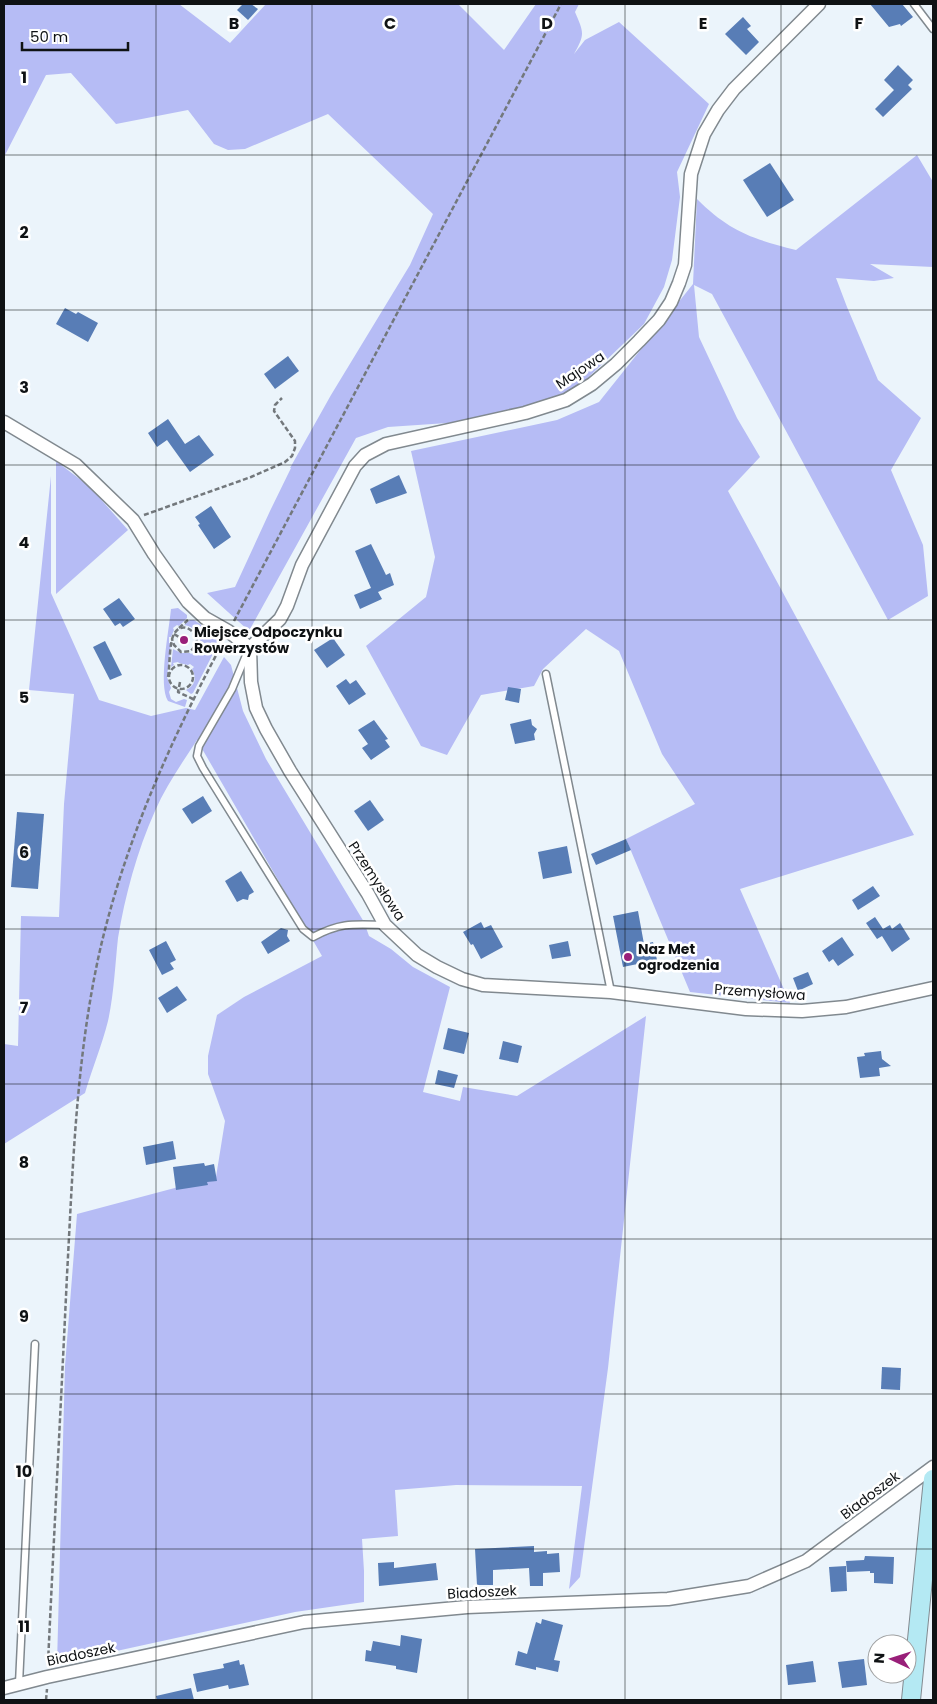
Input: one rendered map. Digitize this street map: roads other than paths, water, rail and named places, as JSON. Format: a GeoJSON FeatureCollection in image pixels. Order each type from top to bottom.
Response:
{"type":"FeatureCollection","features":[{"type":"Feature","properties":{"kind":"street","name":"Majowa"},"geometry":{"type":"LineString","coordinates":[[250,648],[280,619],[287,606],[302,565],[345,482],[365,455],[386,444],[509,417],[566,400],[592,384],[616,364],[659,320],[671,302],[685,264],[691,174],[704,134],[718,110],[734,89],[818,4]]}},
{"type":"Feature","properties":{"kind":"street"},"geometry":{"type":"LineString","coordinates":[[4,422],[76,465],[133,520],[188,602],[205,618],[228,631],[250,648]]}},
{"type":"Feature","properties":{"kind":"street","name":"Przemysłowa"},"geometry":{"type":"LineString","coordinates":[[250,648],[251,682],[256,708],[266,729],[290,771],[368,894],[385,925],[417,955],[462,979],[483,985],[611,992],[746,1009],[802,1011],[846,1007],[933,988]]}},
{"type":"Feature","properties":{"kind":"street","name":"Biadoszek"},"geometry":{"type":"LineString","coordinates":[[4,1688],[47,1676],[304,1622],[467,1607],[668,1599],[749,1586],[806,1561],[933,1467]]}},
{"type":"Feature","properties":{"kind":"street"},"geometry":{"type":"LineString","coordinates":[[911,1700],[929,1563],[933,1479]]}},
{"type":"Feature","properties":{"kind":"lane"},"geometry":{"type":"LineString","coordinates":[[914,4],[933,29]]}},
{"type":"Feature","properties":{"kind":"lane"},"geometry":{"type":"LineString","coordinates":[[250,648],[232,689],[199,746],[197,756],[303,929],[313,937],[343,924],[385,925]]}},
{"type":"Feature","properties":{"kind":"lane"},"geometry":{"type":"LineString","coordinates":[[546,674],[611,992]]}},
{"type":"Feature","properties":{"kind":"lane"},"geometry":{"type":"LineString","coordinates":[[19,1684],[35,1344]]}},
{"type":"Feature","properties":{"kind":"place","name":"Miejsce Odpoczynku Rowerzystów"},"geometry":{"type":"Point","coordinates":[184,640]}},
{"type":"Feature","properties":{"kind":"place","name":"Naz Met ogrodzenia"},"geometry":{"type":"Point","coordinates":[628,957]}}]}
